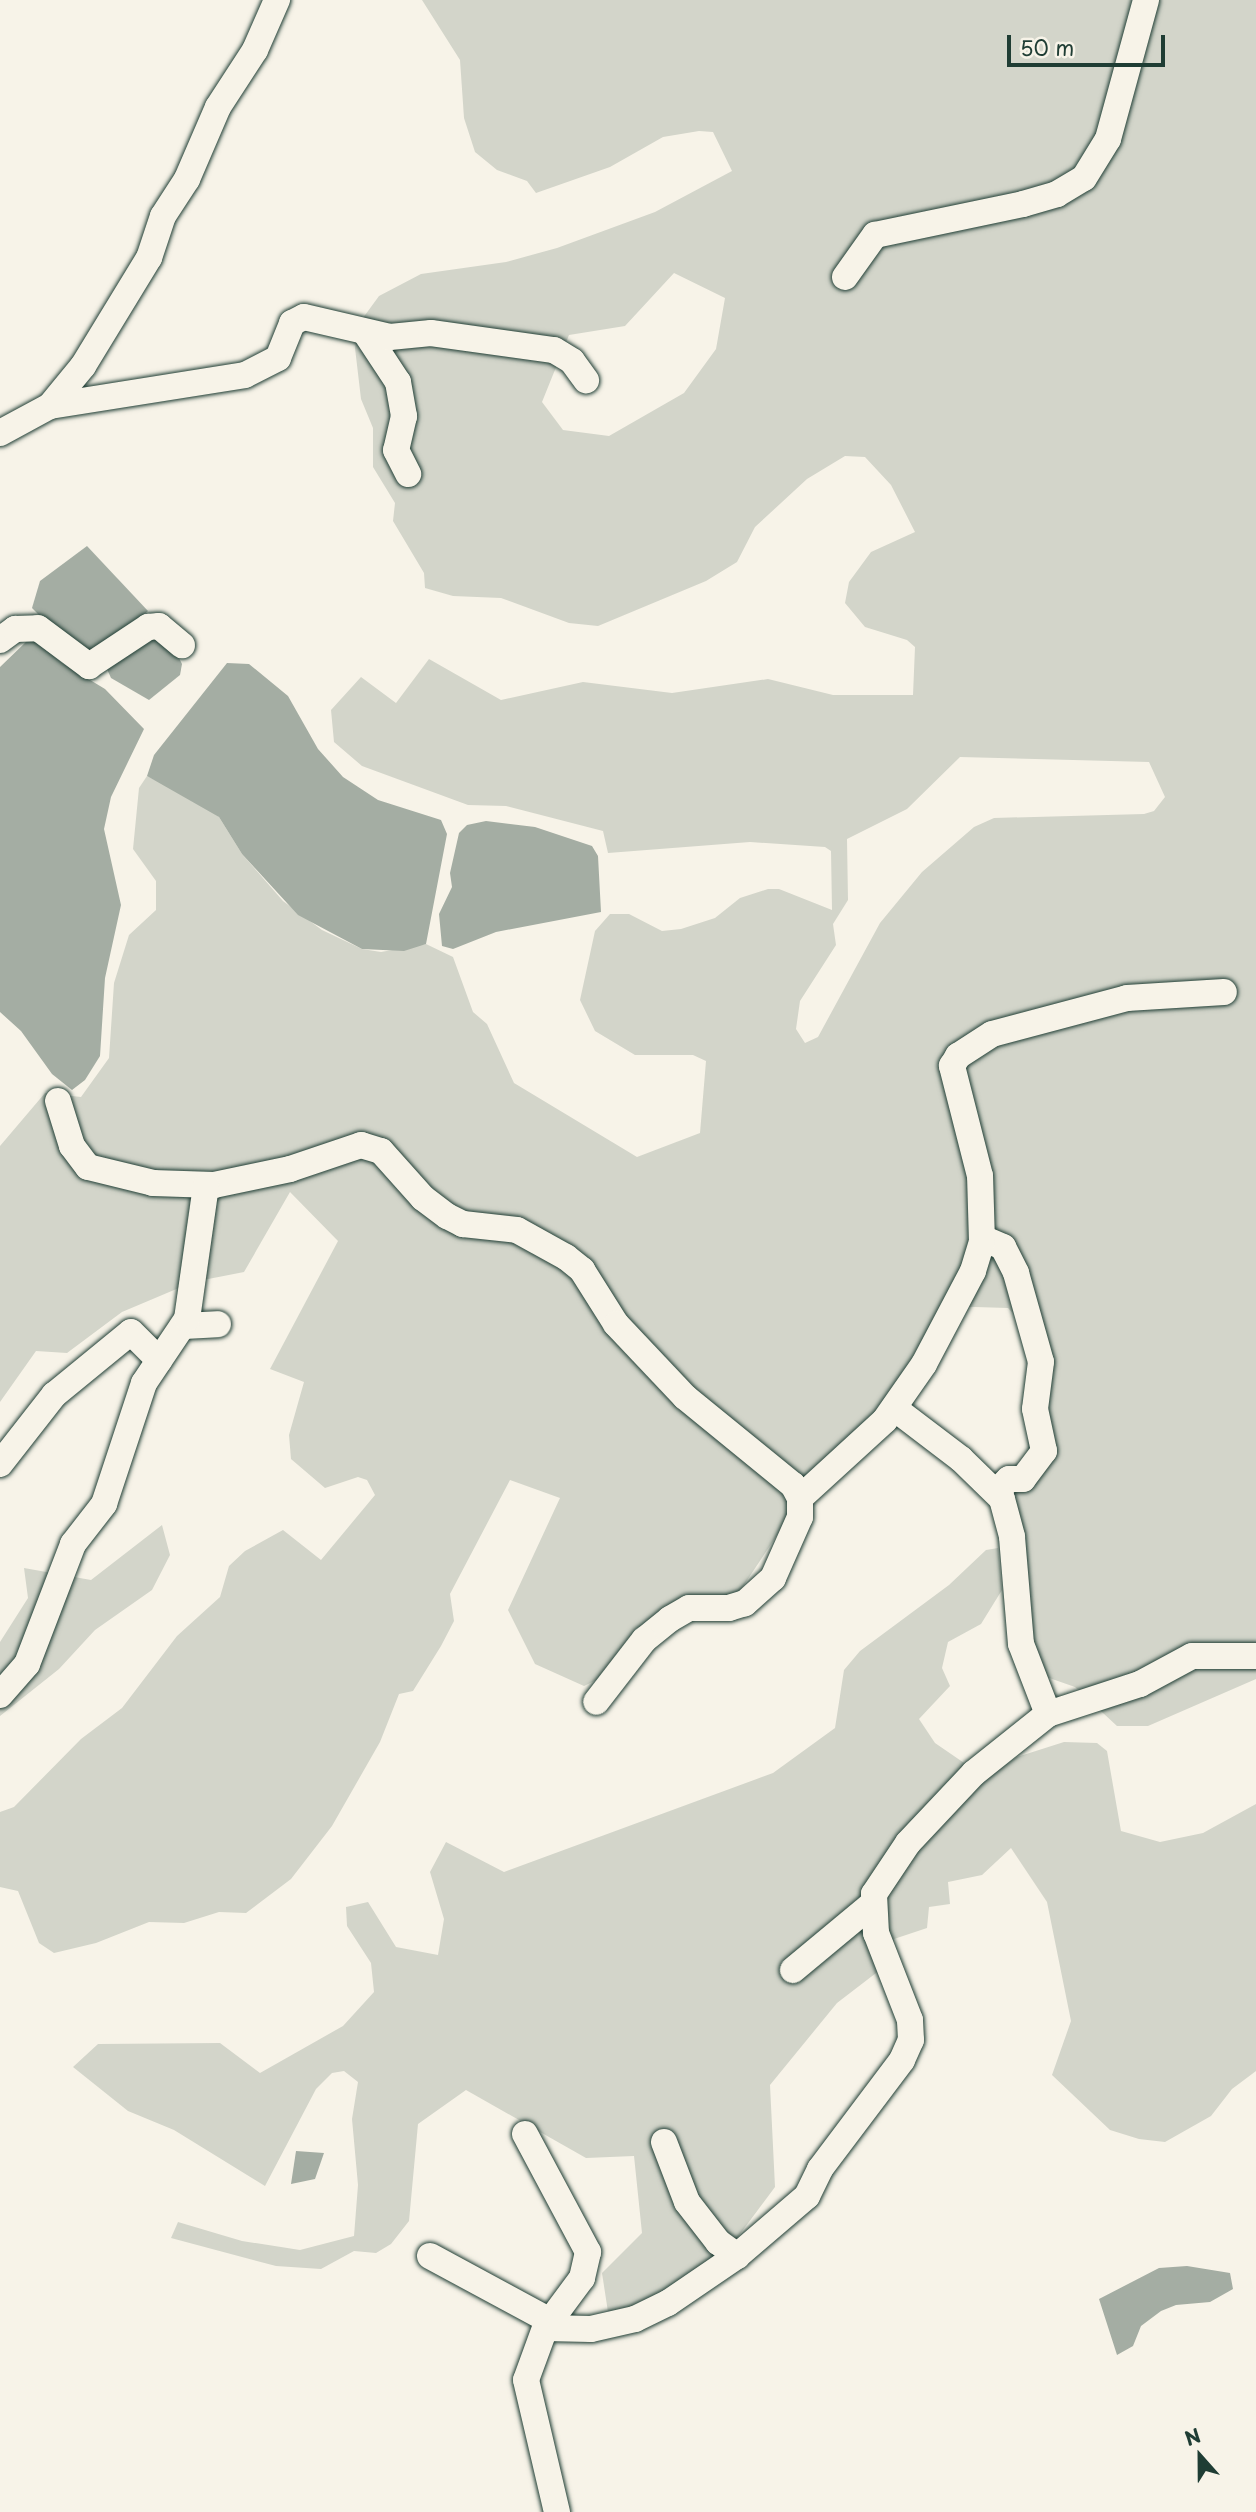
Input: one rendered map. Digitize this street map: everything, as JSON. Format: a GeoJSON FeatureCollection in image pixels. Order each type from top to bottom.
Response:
{"type":"FeatureCollection","features":[{"type":"Feature","properties":{"kind":"street"},"geometry":{"type":"LineString","coordinates":[[50,406],[83,366],[149,258],[163,216],[187,179],[218,107],[255,50],[276,0]]}},
{"type":"Feature","properties":{"kind":"street"},"geometry":{"type":"LineString","coordinates":[[845,277],[866,242],[882,233],[1023,204],[1057,194],[1084,178],[1108,139],[1146,0]]}},
{"type":"Feature","properties":{"kind":"street"},"geometry":{"type":"LineString","coordinates":[[0,433],[50,406],[244,375],[278,358],[298,318],[390,337],[431,333],[554,350],[572,361],[586,380]]}},
{"type":"Feature","properties":{"kind":"street"},"geometry":{"type":"LineString","coordinates":[[365,332],[398,382],[404,416],[396,450],[408,474]]}},
{"type":"Feature","properties":{"kind":"street"},"geometry":{"type":"LineString","coordinates":[[1,637],[15,629],[38,628],[89,666],[148,627],[159,626],[182,645]]}},
{"type":"Feature","properties":{"kind":"street"},"geometry":{"type":"LineString","coordinates":[[800,1498],[894,1408],[954,1313],[973,1271],[982,1238],[973,1138],[952,1066],[958,1056],[992,1034],[1127,998],[1224,992]]}},
{"type":"Feature","properties":{"kind":"street"},"geometry":{"type":"LineString","coordinates":[[58,1101],[72,1146],[88,1167],[153,1183],[206,1185],[290,1169],[361,1145],[381,1151],[423,1198],[447,1216],[463,1224],[517,1230],[566,1257],[582,1270],[637,1349],[685,1396],[793,1485],[800,1498],[800,1517],[773,1578],[745,1603],[729,1608],[689,1608],[670,1619],[644,1640],[596,1702]]}},
{"type":"Feature","properties":{"kind":"street"},"geometry":{"type":"LineString","coordinates":[[0,1696],[27,1664],[74,1544],[104,1504],[144,1383],[183,1326],[195,1287],[206,1185]]}},
{"type":"Feature","properties":{"kind":"street"},"geometry":{"type":"LineString","coordinates":[[982,1238],[1003,1247],[1016,1273],[1041,1362],[1035,1381],[1035,1409],[1044,1451],[1023,1479],[1009,1479],[997,1490]]}},
{"type":"Feature","properties":{"kind":"street"},"geometry":{"type":"LineString","coordinates":[[183,1326],[218,1324]]}},
{"type":"Feature","properties":{"kind":"street"},"geometry":{"type":"LineString","coordinates":[[0,1464],[54,1395],[131,1332],[159,1360]]}},
{"type":"Feature","properties":{"kind":"street"},"geometry":{"type":"LineString","coordinates":[[894,1408],[997,1490],[1012,1537],[1021,1644],[1048,1714]]}},
{"type":"Feature","properties":{"kind":"street"},"geometry":{"type":"LineString","coordinates":[[793,1970],[871,1905],[908,1843],[974,1773],[1048,1714],[1140,1684],[1192,1656],[1256,1656]]}},
{"type":"Feature","properties":{"kind":"street"},"geometry":{"type":"LineString","coordinates":[[430,2256],[547,2324],[591,2329],[635,2319],[668,2304],[737,2256],[807,2196],[820,2169],[907,2051],[910,2020],[876,1933],[871,1905]]}},
{"type":"Feature","properties":{"kind":"street"},"geometry":{"type":"LineString","coordinates":[[525,2134],[588,2252],[582,2278],[547,2324],[526,2380],[557,2512]]}},
{"type":"Feature","properties":{"kind":"street"},"geometry":{"type":"LineString","coordinates":[[664,2142],[673,2174],[702,2225],[737,2256]]}},
{"type":"Feature","properties":{"kind":"shaded area"},"geometry":{"type":"Polygon","coordinates":[[[422,0],[1256,0],[1256,1679],[1148,1726],[1117,1726],[1075,1687],[1035,1673],[1008,1490],[1028,1460],[1027,1384],[1036,1338],[1008,1308],[942,1306],[888,1399],[810,1485],[740,1591],[679,1626],[630,1664],[584,1686],[535,1664],[508,1610],[560,1498],[510,1480],[450,1594],[454,1621],[441,1646],[413,1691],[399,1694],[380,1742],[332,1826],[291,1879],[246,1913],[219,1912],[184,1923],[149,1922],[96,1943],[54,1953],[39,1943],[18,1891],[0,1887],[0,1812],[14,1807],[81,1739],[122,1708],[177,1636],[220,1597],[229,1566],[245,1551],[283,1530],[321,1560],[375,1495],[367,1480],[358,1477],[325,1488],[291,1459],[289,1435],[304,1382],[270,1369],[338,1241],[290,1192],[244,1272],[193,1282],[122,1312],[67,1353],[36,1351],[0,1402],[0,1146],[45,1093],[81,1097],[109,1058],[114,983],[129,935],[156,910],[156,881],[133,849],[139,788],[147,776],[202,803],[219,817],[242,854],[283,901],[322,930],[362,949],[381,952],[426,944],[453,957],[473,1012],[487,1024],[514,1083],[637,1157],[700,1133],[706,1061],[693,1055],[635,1055],[595,1031],[580,1000],[595,931],[610,914],[629,914],[662,931],[681,929],[715,918],[740,898],[768,889],[779,889],[832,910],[831,851],[825,847],[750,842],[608,853],[603,831],[506,806],[468,805],[362,766],[334,742],[331,710],[361,677],[396,703],[429,659],[501,700],[583,682],[672,693],[768,679],[833,695],[913,695],[915,647],[907,640],[865,627],[845,603],[849,582],[871,552],[915,532],[891,485],[865,457],[845,456],[807,479],[755,527],[737,562],[706,581],[598,626],[569,623],[501,598],[453,596],[425,588],[424,573],[393,521],[395,503],[373,467],[373,428],[361,399],[355,348],[360,322],[379,296],[421,274],[506,262],[557,248],[655,212],[732,171],[713,132],[699,131],[663,137],[610,167],[536,193],[527,181],[497,170],[475,152],[464,118],[460,60],[422,0]],[[674,273],[625,326],[569,335],[542,402],[563,430],[609,436],[684,393],[716,349],[725,298],[674,273]],[[960,757],[907,809],[847,839],[848,900],[833,924],[836,945],[800,1001],[796,1029],[805,1043],[818,1037],[880,923],[922,872],[974,827],[994,818],[1144,814],[1154,811],[1165,797],[1149,762],[960,757]]]}},
{"type":"Feature","properties":{"kind":"shaded area"},"geometry":{"type":"Polygon","coordinates":[[[87,546],[148,611],[96,656],[57,633],[32,608],[40,581],[87,546]]]}},
{"type":"Feature","properties":{"kind":"shaded area"},"geometry":{"type":"Polygon","coordinates":[[[148,634],[174,648],[182,664],[180,675],[149,700],[111,678],[107,669],[148,634]]]}},
{"type":"Feature","properties":{"kind":"shaded area"},"geometry":{"type":"Polygon","coordinates":[[[28,640],[35,640],[62,663],[105,689],[144,729],[111,797],[104,829],[121,905],[105,978],[100,1056],[85,1080],[72,1090],[52,1074],[21,1031],[0,1012],[0,667],[28,640]]]}},
{"type":"Feature","properties":{"kind":"shaded area"},"geometry":{"type":"Polygon","coordinates":[[[227,663],[249,664],[288,696],[318,749],[343,777],[378,800],[441,820],[447,834],[426,944],[404,951],[362,949],[298,915],[242,854],[219,817],[147,776],[154,755],[227,663]]]}},
{"type":"Feature","properties":{"kind":"shaded area"},"geometry":{"type":"Polygon","coordinates":[[[486,821],[535,827],[592,846],[598,856],[601,912],[496,932],[453,949],[442,946],[439,914],[452,887],[450,873],[459,833],[467,825],[486,821]]]}},
{"type":"Feature","properties":{"kind":"shaded area"},"geometry":{"type":"Polygon","coordinates":[[[162,1525],[170,1555],[152,1590],[95,1630],[59,1669],[0,1716],[0,1642],[28,1598],[24,1568],[91,1580],[162,1525]]]}},
{"type":"Feature","properties":{"kind":"shaded area"},"geometry":{"type":"Polygon","coordinates":[[[998,1548],[1002,1590],[981,1624],[948,1642],[942,1668],[950,1686],[919,1719],[935,1743],[986,1778],[1017,1757],[1064,1742],[1097,1743],[1107,1751],[1121,1831],[1160,1842],[1203,1833],[1256,1804],[1256,2071],[1232,2089],[1211,2116],[1165,2142],[1139,2139],[1110,2130],[1052,2075],[1071,2021],[1047,1902],[1011,1848],[982,1875],[948,1882],[950,1904],[929,1907],[927,1928],[894,1939],[893,1960],[837,2003],[770,2085],[775,2187],[728,2250],[659,2299],[608,2312],[602,2273],[642,2233],[634,2156],[586,2158],[466,2090],[418,2124],[409,2221],[391,2244],[376,2253],[354,2251],[321,2269],[276,2266],[171,2238],[178,2222],[242,2241],[300,2250],[354,2236],[358,2185],[352,2119],[358,2082],[344,2071],[332,2073],[316,2089],[265,2186],[174,2130],[128,2111],[73,2067],[98,2044],[220,2043],[260,2073],[343,2026],[374,1992],[371,1963],[347,1926],[346,1907],[368,1902],[396,1947],[438,1955],[444,1919],[430,1872],[446,1842],[504,1872],[773,1773],[835,1728],[844,1670],[860,1651],[949,1585],[986,1550],[998,1548]]]}},
{"type":"Feature","properties":{"kind":"shaded area"},"geometry":{"type":"Polygon","coordinates":[[[296,2151],[324,2153],[315,2179],[291,2184],[296,2151]]]}},
{"type":"Feature","properties":{"kind":"shaded area"},"geometry":{"type":"Polygon","coordinates":[[[1187,2266],[1230,2273],[1233,2289],[1210,2302],[1176,2305],[1161,2311],[1141,2326],[1133,2346],[1117,2355],[1099,2299],[1159,2268],[1187,2266]]]}}]}
